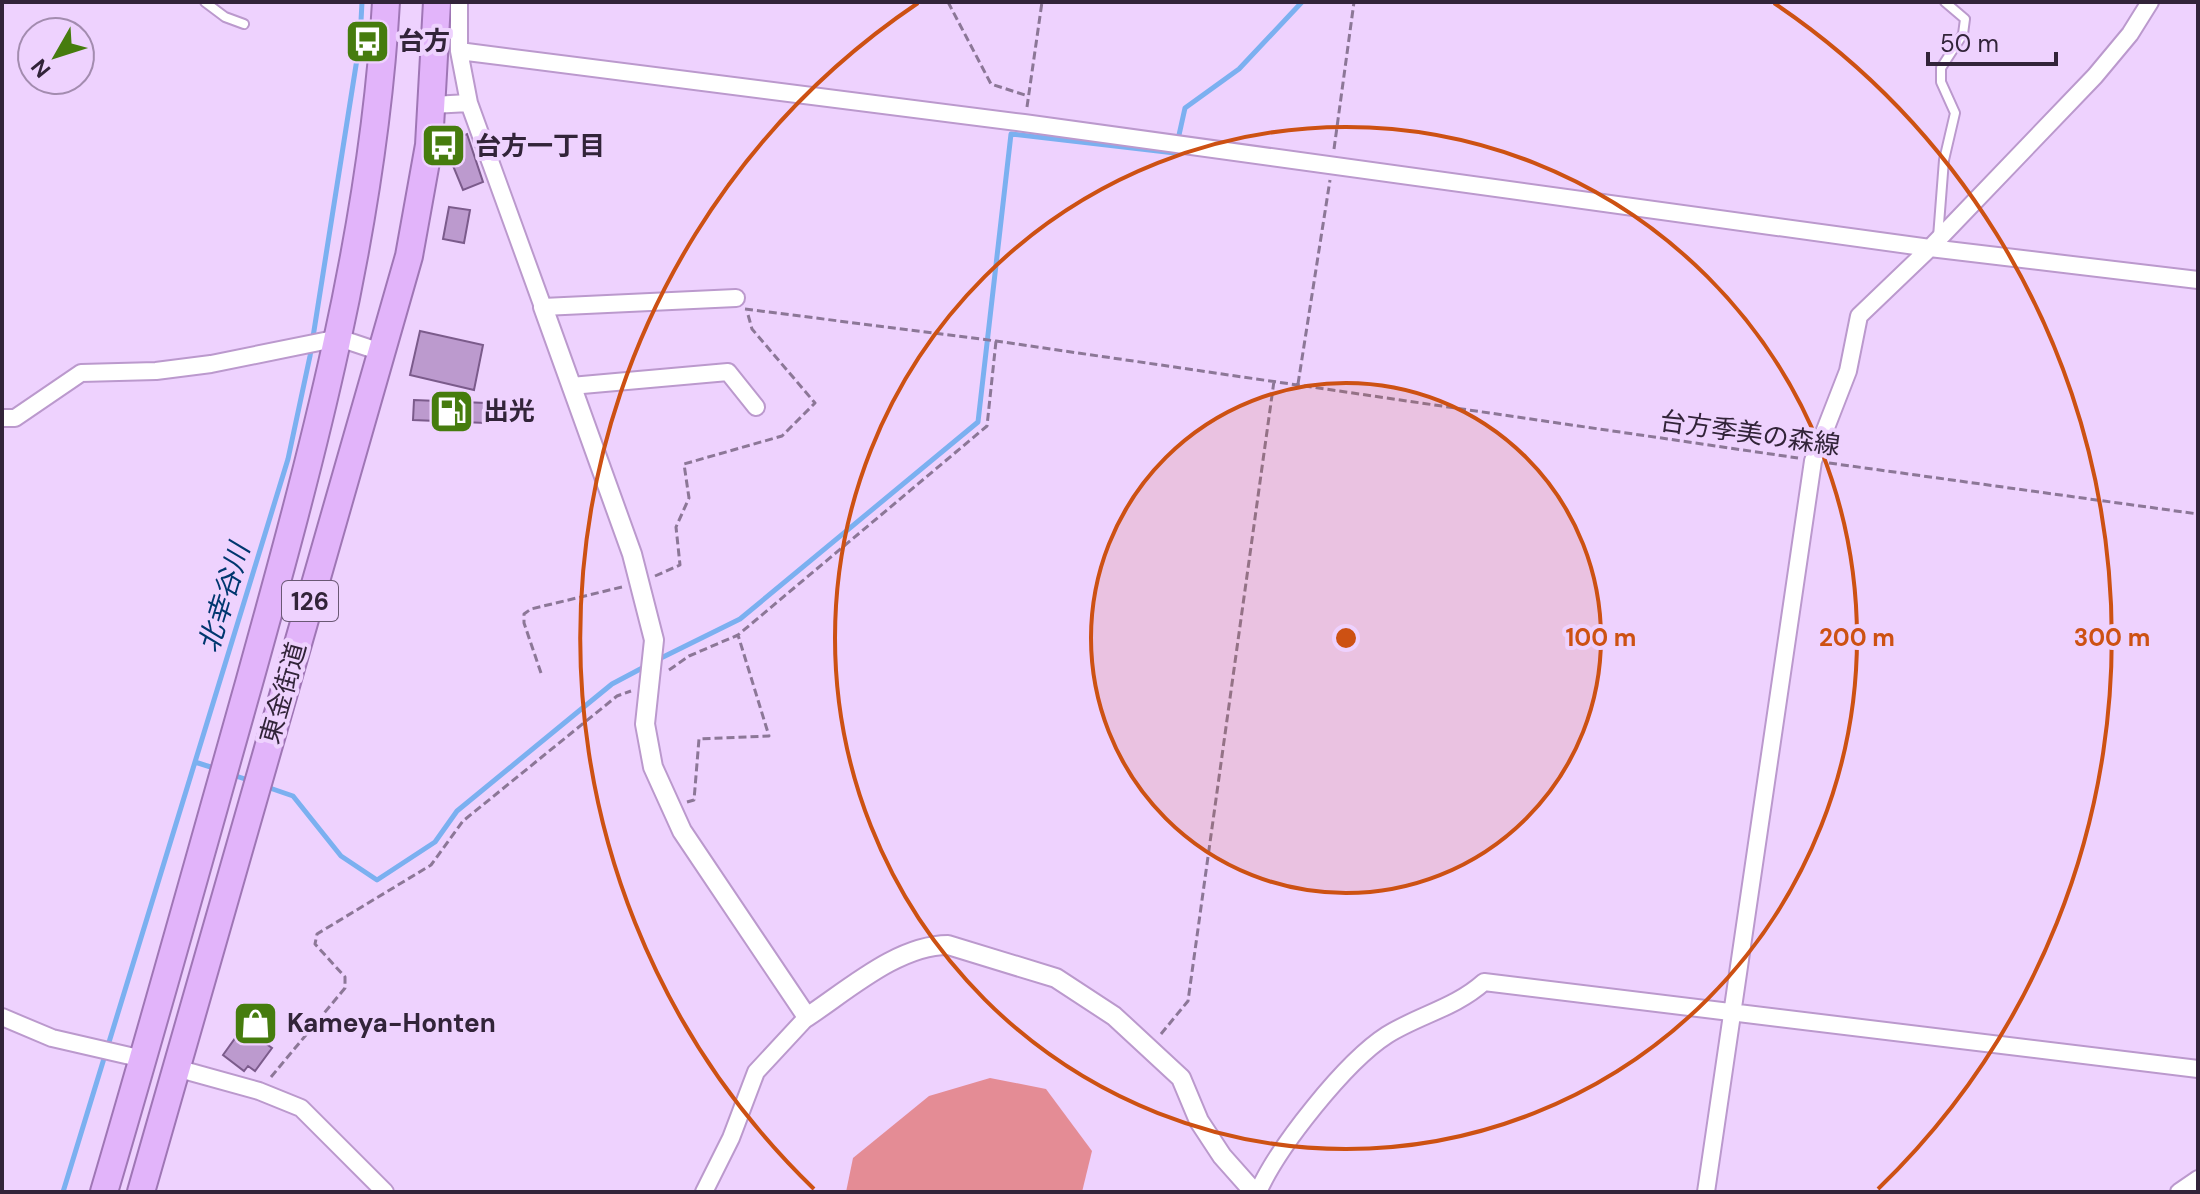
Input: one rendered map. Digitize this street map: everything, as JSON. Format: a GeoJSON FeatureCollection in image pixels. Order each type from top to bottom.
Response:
{"type":"FeatureCollection","features":[{"type":"Feature","properties":{"kind":"highway","name":"東金街道"},"geometry":{"type":"LineString","coordinates":[[104,1192],[302,493],[339,338],[367,175],[386,2]]}},
{"type":"Feature","properties":{"kind":"highway","name":"東金街道"},"geometry":{"type":"LineString","coordinates":[[141,1192],[398,296],[421,195],[432,105],[437,2]]}},
{"type":"Feature","properties":{"kind":"highway"},"geometry":{"type":"LineString","coordinates":[[143,1059],[176,1068]]}},
{"type":"Feature","properties":{"kind":"street"},"geometry":{"type":"LineString","coordinates":[[459,2],[459,51],[469,103],[640,583],[654,640],[645,724],[648,750],[669,808],[807,1017]]}},
{"type":"Feature","properties":{"kind":"street"},"geometry":{"type":"LineString","coordinates":[[1706,1192],[1813,461],[1848,371],[1859,316],[2095,76],[2130,34],[2150,2]]}},
{"type":"Feature","properties":{"kind":"street"},"geometry":{"type":"LineString","coordinates":[[459,51],[2198,280]]}},
{"type":"Feature","properties":{"kind":"street"},"geometry":{"type":"LineString","coordinates":[[432,105],[469,103]]}},
{"type":"Feature","properties":{"kind":"street"},"geometry":{"type":"LineString","coordinates":[[543,307],[741,305]]}},
{"type":"Feature","properties":{"kind":"street"},"geometry":{"type":"LineString","coordinates":[[2,418],[15,418],[81,373],[156,371],[211,364],[339,338],[381,352]]}},
{"type":"Feature","properties":{"kind":"street"},"geometry":{"type":"LineString","coordinates":[[571,386],[728,372],[756,407]]}},
{"type":"Feature","properties":{"kind":"street"},"geometry":{"type":"LineString","coordinates":[[704,1192],[731,1138],[756,1072],[807,1017],[914,950],[948,945],[1056,978],[1095,1002],[1181,1078],[1199,1121],[1222,1156],[1256,1192],[1269,1168],[1351,1064],[1387,1035],[1463,1001],[1484,982],[2198,1069]]}},
{"type":"Feature","properties":{"kind":"street"},"geometry":{"type":"LineString","coordinates":[[2,1017],[52,1038],[143,1059]]}},
{"type":"Feature","properties":{"kind":"street"},"geometry":{"type":"LineString","coordinates":[[176,1068],[259,1091],[301,1108],[385,1192]]}},
{"type":"Feature","properties":{"kind":"street"},"geometry":{"type":"LineString","coordinates":[[2179,1192],[2198,1179]]}},
{"type":"Feature","properties":{"kind":"lane"},"geometry":{"type":"LineString","coordinates":[[205,2],[225,17],[244,24]]}},
{"type":"Feature","properties":{"kind":"lane"},"geometry":{"type":"LineString","coordinates":[[1934,243],[1944,160],[1955,113],[1941,82],[1941,68],[1963,34],[1965,19],[1945,2]]}},
{"type":"Feature","properties":{"kind":"path"},"geometry":{"type":"LineString","coordinates":[[948,2],[991,84],[1028,96]]}},
{"type":"Feature","properties":{"kind":"path"},"geometry":{"type":"LineString","coordinates":[[1024,123],[1042,2]]}},
{"type":"Feature","properties":{"kind":"path"},"geometry":{"type":"LineString","coordinates":[[1298,384],[1354,2]]}},
{"type":"Feature","properties":{"kind":"path"},"geometry":{"type":"LineString","coordinates":[[541,673],[524,623],[524,614],[531,609],[640,583],[680,565],[676,527],[689,498],[684,464],[782,436],[815,403],[752,329],[741,305]]}},
{"type":"Feature","properties":{"kind":"path","name":"台方季美の森線"},"geometry":{"type":"LineString","coordinates":[[741,305],[2198,514]]}},
{"type":"Feature","properties":{"kind":"path"},"geometry":{"type":"LineString","coordinates":[[259,1091],[345,988],[345,977],[315,944],[317,934],[416,877],[431,865],[463,821],[617,696],[650,684],[689,656],[738,635],[987,426],[996,341]]}},
{"type":"Feature","properties":{"kind":"path"},"geometry":{"type":"LineString","coordinates":[[1150,1048],[1188,1001],[1274,381]]}},
{"type":"Feature","properties":{"kind":"path"},"geometry":{"type":"LineString","coordinates":[[669,808],[694,800],[699,739],[769,736],[738,635]]}},
{"type":"Feature","properties":{"kind":"shaded area"},"geometry":{"type":"Polygon","coordinates":[[[990,1078],[1046,1089],[1092,1151],[1082,1192],[846,1192],[853,1158],[929,1096],[990,1078]]]}},
{"type":"Feature","properties":{"kind":"building"},"geometry":{"type":"Polygon","coordinates":[[[467,134],[483,182],[463,190],[451,161],[457,158],[451,141],[467,134]]]}},
{"type":"Feature","properties":{"kind":"building"},"geometry":{"type":"Polygon","coordinates":[[[449,207],[470,210],[464,243],[443,239],[449,207]]]}},
{"type":"Feature","properties":{"kind":"building"},"geometry":{"type":"Polygon","coordinates":[[[420,331],[483,345],[474,390],[410,375],[420,331]]]}},
{"type":"Feature","properties":{"kind":"building"},"geometry":{"type":"Polygon","coordinates":[[[414,400],[486,403],[486,423],[413,420],[414,400]]]}},
{"type":"Feature","properties":{"kind":"building"},"geometry":{"type":"Polygon","coordinates":[[[256,1009],[272,1020],[265,1029],[271,1034],[265,1043],[272,1048],[255,1071],[248,1066],[244,1071],[223,1055],[256,1009]]]}},
{"type":"Feature","properties":{"kind":"waterway","name":"北幸谷川"},"geometry":{"type":"LineString","coordinates":[[63,1192],[288,459],[310,356],[360,40],[362,2]]}},
{"type":"Feature","properties":{"kind":"waterway"},"geometry":{"type":"LineString","coordinates":[[655,661],[740,619],[978,422],[1011,134],[1175,153],[1185,108],[1239,69],[1302,2]]}},
{"type":"Feature","properties":{"kind":"waterway"},"geometry":{"type":"LineString","coordinates":[[264,786],[293,796],[341,856],[377,880],[435,842],[457,811],[612,684],[646,666]]}},
{"type":"Feature","properties":{"kind":"waterway"},"geometry":{"type":"LineString","coordinates":[[195,762],[217,769]]}},
{"type":"Feature","properties":{"kind":"waterway"},"geometry":{"type":"LineString","coordinates":[[230,774],[251,781]]}},
{"type":"Feature","properties":{"kind":"place","name":"台方"},"geometry":{"type":"Point","coordinates":[367,41]}},
{"type":"Feature","properties":{"kind":"place","name":"台方一丁目"},"geometry":{"type":"Point","coordinates":[444,146]}},
{"type":"Feature","properties":{"kind":"place","name":"出光"},"geometry":{"type":"Point","coordinates":[452,411]}},
{"type":"Feature","properties":{"kind":"place","name":"Kameya-Honten"},"geometry":{"type":"Point","coordinates":[256,1023]}}]}
